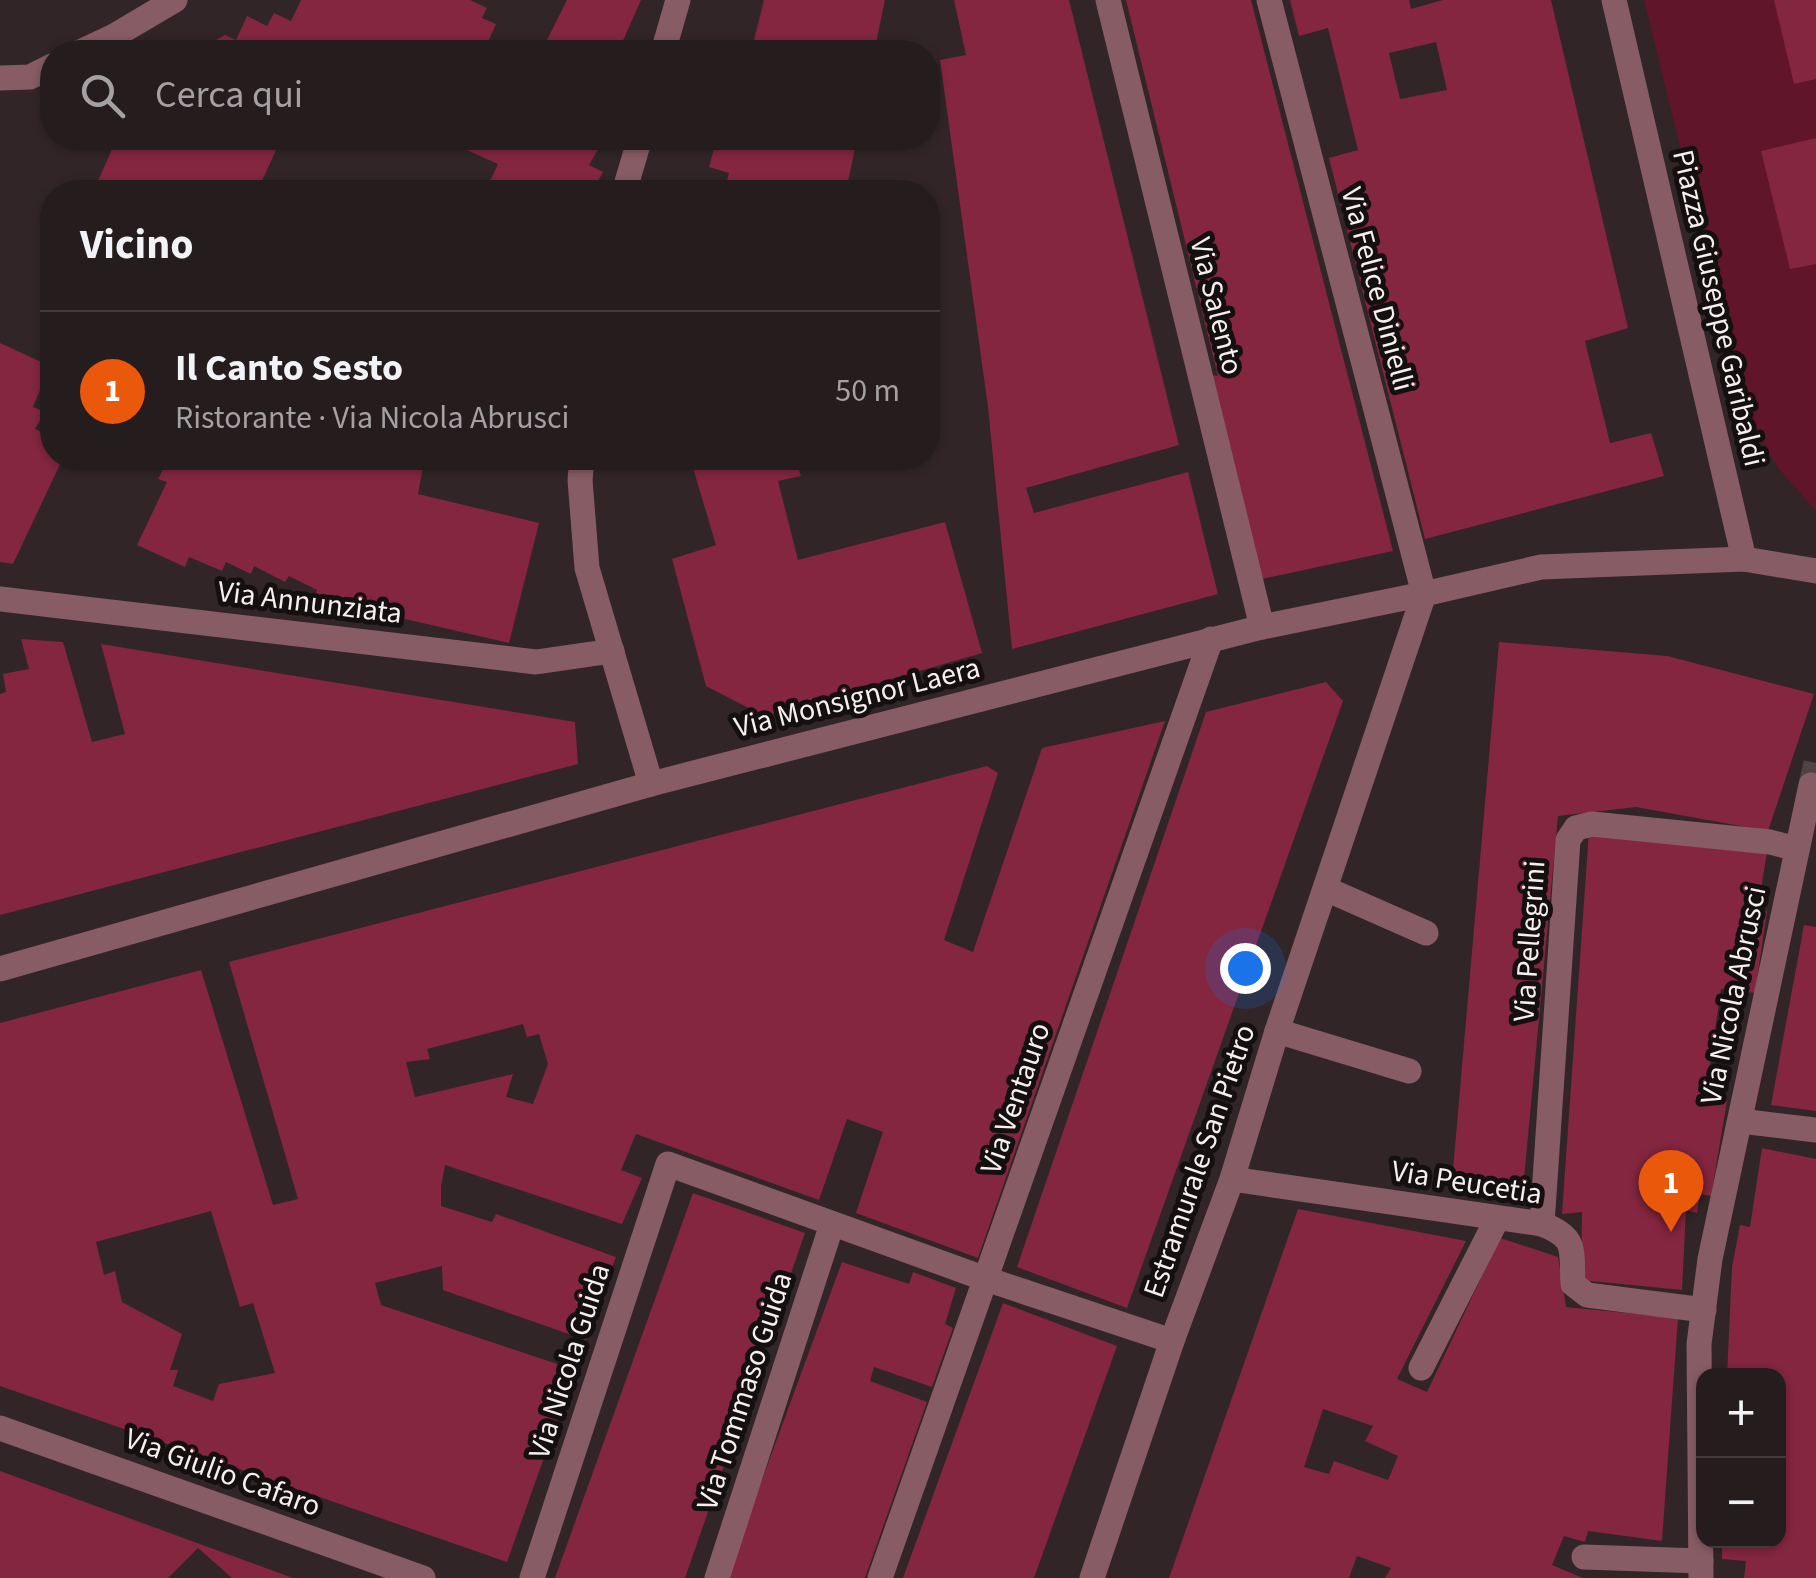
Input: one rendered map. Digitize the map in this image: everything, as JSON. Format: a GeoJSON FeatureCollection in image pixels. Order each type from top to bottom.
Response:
{"type":"FeatureCollection","features":[{"type":"Feature","properties":{"kind":"street"},"geometry":{"type":"LineString","coordinates":[[106,40],[175,0]]}},
{"type":"Feature","properties":{"kind":"street"},"geometry":{"type":"LineString","coordinates":[[666,40],[678,0]]}},
{"type":"Feature","properties":{"kind":"street","name":"Via Salento"},"geometry":{"type":"LineString","coordinates":[[1108,0],[1262,628]]}},
{"type":"Feature","properties":{"kind":"street","name":"Via Felice Dinielli"},"geometry":{"type":"LineString","coordinates":[[1269,0],[1424,594]]}},
{"type":"Feature","properties":{"kind":"street","name":"Piazza Giuseppe Garibaldi"},"geometry":{"type":"LineString","coordinates":[[1614,0],[1744,559]]}},
{"type":"Feature","properties":{"kind":"street"},"geometry":{"type":"LineString","coordinates":[[0,78],[30,77],[40,72]]}},
{"type":"Feature","properties":{"kind":"street"},"geometry":{"type":"LineString","coordinates":[[628,180],[636,150]]}},
{"type":"Feature","properties":{"kind":"street"},"geometry":{"type":"LineString","coordinates":[[581,470],[587,568],[651,784]]}},
{"type":"Feature","properties":{"kind":"street"},"geometry":{"type":"LineString","coordinates":[[1744,559],[1816,571]]}},
{"type":"Feature","properties":{"kind":"street","name":"Via Monsignor Laera"},"geometry":{"type":"LineString","coordinates":[[0,968],[651,784],[1262,628],[1541,566],[1744,559]]}},
{"type":"Feature","properties":{"kind":"street","name":"Estramurale San Pietro"},"geometry":{"type":"LineString","coordinates":[[1092,1578],[1232,1179],[1277,1031],[1424,594]]}},
{"type":"Feature","properties":{"kind":"street","name":"Via Annunziata"},"geometry":{"type":"LineString","coordinates":[[0,599],[536,662],[612,651]]}},
{"type":"Feature","properties":{"kind":"street","name":"Via Ventauro"},"geometry":{"type":"LineString","coordinates":[[880,1578],[1212,640]]}},
{"type":"Feature","properties":{"kind":"street","name":"Via Nicola Abrusci"},"geometry":{"type":"LineString","coordinates":[[1701,1570],[1700,1344],[1710,1259],[1807,853],[1811,785]]}},
{"type":"Feature","properties":{"kind":"street","name":"Via Pellegrini"},"geometry":{"type":"LineString","coordinates":[[1542,1224],[1568,840],[1576,828],[1592,824],[1770,842],[1807,853]]}},
{"type":"Feature","properties":{"kind":"street"},"geometry":{"type":"LineString","coordinates":[[1326,889],[1426,933]]}},
{"type":"Feature","properties":{"kind":"street"},"geometry":{"type":"LineString","coordinates":[[1277,1031],[1409,1071]]}},
{"type":"Feature","properties":{"kind":"street"},"geometry":{"type":"LineString","coordinates":[[1740,1121],[1816,1130]]}},
{"type":"Feature","properties":{"kind":"street","name":"Via Nicola Guida"},"geometry":{"type":"LineString","coordinates":[[532,1578],[668,1164],[832,1224]]}},
{"type":"Feature","properties":{"kind":"street","name":"Via Peucetia"},"geometry":{"type":"LineString","coordinates":[[1232,1179],[1542,1224],[1563,1232],[1571,1245],[1573,1284],[1587,1295],[1704,1310]]}},
{"type":"Feature","properties":{"kind":"street"},"geometry":{"type":"LineString","coordinates":[[1421,1368],[1497,1219]]}},
{"type":"Feature","properties":{"kind":"street"},"geometry":{"type":"LineString","coordinates":[[832,1224],[1172,1341]]}},
{"type":"Feature","properties":{"kind":"street","name":"Via Tommaso Guida"},"geometry":{"type":"LineString","coordinates":[[717,1578],[832,1224]]}},
{"type":"Feature","properties":{"kind":"street","name":"Via Giulio Cafaro"},"geometry":{"type":"LineString","coordinates":[[0,1428],[424,1578]]}},
{"type":"Feature","properties":{"kind":"street"},"geometry":{"type":"LineString","coordinates":[[1584,1557],[1701,1570]]}},
{"type":"Feature","properties":{"kind":"shaded area"},"geometry":{"type":"Polygon","coordinates":[[[1644,0],[1816,0],[1816,511],[1779,469],[1747,418],[1644,0]]]}},
{"type":"Feature","properties":{"kind":"building"},"geometry":{"type":"Polygon","coordinates":[[[301,0],[470,0],[487,8],[482,18],[496,24],[489,40],[236,40],[247,16],[267,26],[274,13],[291,21],[301,0]]]}},
{"type":"Feature","properties":{"kind":"building"},"geometry":{"type":"Polygon","coordinates":[[[567,0],[641,0],[623,40],[547,40],[567,0]]]}},
{"type":"Feature","properties":{"kind":"building"},"geometry":{"type":"Polygon","coordinates":[[[764,0],[885,0],[877,40],[754,40],[764,0]]]}},
{"type":"Feature","properties":{"kind":"building"},"geometry":{"type":"Polygon","coordinates":[[[954,0],[1069,0],[1179,445],[1026,488],[1034,513],[1188,472],[1218,594],[1012,649],[988,407],[940,60],[966,55],[954,0]]]}},
{"type":"Feature","properties":{"kind":"building"},"geometry":{"type":"Polygon","coordinates":[[[1126,0],[1251,0],[1393,551],[1262,579],[1211,375],[1218,376],[1126,0]]]}},
{"type":"Feature","properties":{"kind":"building"},"geometry":{"type":"Polygon","coordinates":[[[1290,0],[1409,0],[1411,9],[1443,0],[1551,0],[1628,328],[1585,341],[1610,443],[1651,433],[1664,476],[1425,539],[1329,158],[1358,150],[1328,28],[1299,36],[1290,0]],[[1436,42],[1389,53],[1400,99],[1447,90],[1436,42]]]}},
{"type":"Feature","properties":{"kind":"building"},"geometry":{"type":"Polygon","coordinates":[[[1774,0],[1816,0],[1816,79],[1794,84],[1774,0]]]}},
{"type":"Feature","properties":{"kind":"building"},"geometry":{"type":"Polygon","coordinates":[[[1816,138],[1816,264],[1790,269],[1761,151],[1816,138]]]}},
{"type":"Feature","properties":{"kind":"building"},"geometry":{"type":"Polygon","coordinates":[[[112,150],[276,150],[262,180],[98,180],[112,150]]]}},
{"type":"Feature","properties":{"kind":"building"},"geometry":{"type":"Polygon","coordinates":[[[467,150],[598,150],[589,165],[603,172],[599,180],[490,180],[498,164],[467,150]]]}},
{"type":"Feature","properties":{"kind":"building"},"geometry":{"type":"Polygon","coordinates":[[[714,150],[855,150],[848,180],[727,180],[729,173],[709,167],[714,150]]]}},
{"type":"Feature","properties":{"kind":"building"},"geometry":{"type":"Polygon","coordinates":[[[0,343],[40,361],[40,390],[33,407],[40,410],[35,429],[40,431],[40,470],[57,470],[13,564],[0,562],[0,343]]]}},
{"type":"Feature","properties":{"kind":"building"},"geometry":{"type":"Polygon","coordinates":[[[163,470],[422,470],[418,494],[539,523],[509,643],[314,598],[317,590],[289,576],[285,582],[254,566],[251,574],[226,562],[222,571],[189,557],[185,567],[137,545],[167,482],[158,479],[163,470]]]}},
{"type":"Feature","properties":{"kind":"building"},"geometry":{"type":"Polygon","coordinates":[[[694,470],[799,470],[801,476],[778,481],[798,560],[945,522],[982,653],[764,716],[706,686],[672,559],[716,545],[694,470]]]}},
{"type":"Feature","properties":{"kind":"building"},"geometry":{"type":"Polygon","coordinates":[[[21,639],[63,642],[92,742],[125,734],[101,644],[575,722],[578,764],[0,915],[0,694],[6,692],[3,674],[29,669],[21,639]]]}},
{"type":"Feature","properties":{"kind":"building"},"geometry":{"type":"Polygon","coordinates":[[[1499,642],[1667,656],[1814,694],[1768,831],[1636,807],[1558,816],[1522,1200],[1451,1193],[1499,642]]]}},
{"type":"Feature","properties":{"kind":"building"},"geometry":{"type":"Polygon","coordinates":[[[1326,682],[1343,701],[1127,1308],[1017,1267],[1206,712],[1326,682]]]}},
{"type":"Feature","properties":{"kind":"building"},"geometry":{"type":"Polygon","coordinates":[[[1165,721],[978,1258],[856,1213],[883,1132],[847,1119],[819,1200],[636,1134],[621,1170],[642,1178],[622,1224],[445,1165],[441,1206],[492,1222],[496,1214],[616,1257],[586,1340],[443,1290],[442,1266],[375,1283],[381,1305],[575,1370],[507,1562],[0,1386],[0,1023],[201,970],[273,1205],[298,1199],[229,962],[987,766],[998,773],[944,940],[973,952],[1042,748],[1165,721]],[[523,1024],[427,1049],[430,1059],[406,1062],[415,1097],[513,1074],[506,1097],[533,1104],[548,1064],[539,1034],[527,1037],[523,1024]],[[211,1211],[96,1242],[104,1275],[115,1271],[122,1302],[182,1334],[170,1370],[178,1370],[173,1386],[213,1401],[219,1384],[275,1373],[253,1303],[240,1307],[211,1211]]]}},
{"type":"Feature","properties":{"kind":"building"},"geometry":{"type":"Polygon","coordinates":[[[1589,831],[1767,852],[1758,909],[1767,911],[1755,993],[1721,989],[1705,1098],[1727,1101],[1711,1196],[1700,1194],[1697,1213],[1686,1210],[1682,1290],[1581,1280],[1582,1212],[1562,1214],[1589,831]]]}},
{"type":"Feature","properties":{"kind":"building"},"geometry":{"type":"Polygon","coordinates":[[[1804,925],[1816,927],[1816,1111],[1771,1105],[1804,925]]]}},
{"type":"Feature","properties":{"kind":"building"},"geometry":{"type":"Polygon","coordinates":[[[1762,1148],[1816,1159],[1816,1578],[1744,1578],[1746,1561],[1722,1559],[1722,1548],[1786,1548],[1786,1368],[1727,1368],[1732,1267],[1740,1225],[1750,1227],[1762,1148]]]}},
{"type":"Feature","properties":{"kind":"building"},"geometry":{"type":"Polygon","coordinates":[[[693,1193],[805,1233],[685,1578],[555,1578],[693,1193]]]}},
{"type":"Feature","properties":{"kind":"building"},"geometry":{"type":"Polygon","coordinates":[[[1298,1209],[1466,1241],[1397,1379],[1427,1392],[1500,1238],[1558,1257],[1566,1307],[1678,1318],[1662,1541],[1588,1531],[1585,1542],[1564,1536],[1552,1565],[1583,1578],[1385,1578],[1391,1568],[1357,1556],[1349,1578],[1169,1578],[1298,1209]],[[1323,1409],[1304,1467],[1329,1474],[1334,1461],[1388,1480],[1398,1456],[1365,1441],[1373,1426],[1323,1409]]]}},
{"type":"Feature","properties":{"kind":"building"},"geometry":{"type":"Polygon","coordinates":[[[842,1262],[909,1284],[913,1272],[956,1288],[945,1324],[953,1328],[932,1387],[874,1367],[870,1381],[927,1402],[865,1578],[726,1578],[842,1262]]]}},
{"type":"Feature","properties":{"kind":"building"},"geometry":{"type":"Polygon","coordinates":[[[1003,1303],[1117,1346],[1034,1578],[903,1578],[1003,1303]]]}},
{"type":"Feature","properties":{"kind":"building"},"geometry":{"type":"Polygon","coordinates":[[[0,1471],[293,1578],[232,1578],[198,1548],[168,1578],[0,1578],[0,1471]]]}},
{"type":"Feature","properties":{"kind":"tunnel"},"geometry":{"type":"LineString","coordinates":[[1811,785],[1816,763]]}},
{"type":"Feature","properties":{"kind":"place","name":"Il Canto Sesto"},"geometry":{"type":"Point","coordinates":[1671,1232]}}]}
